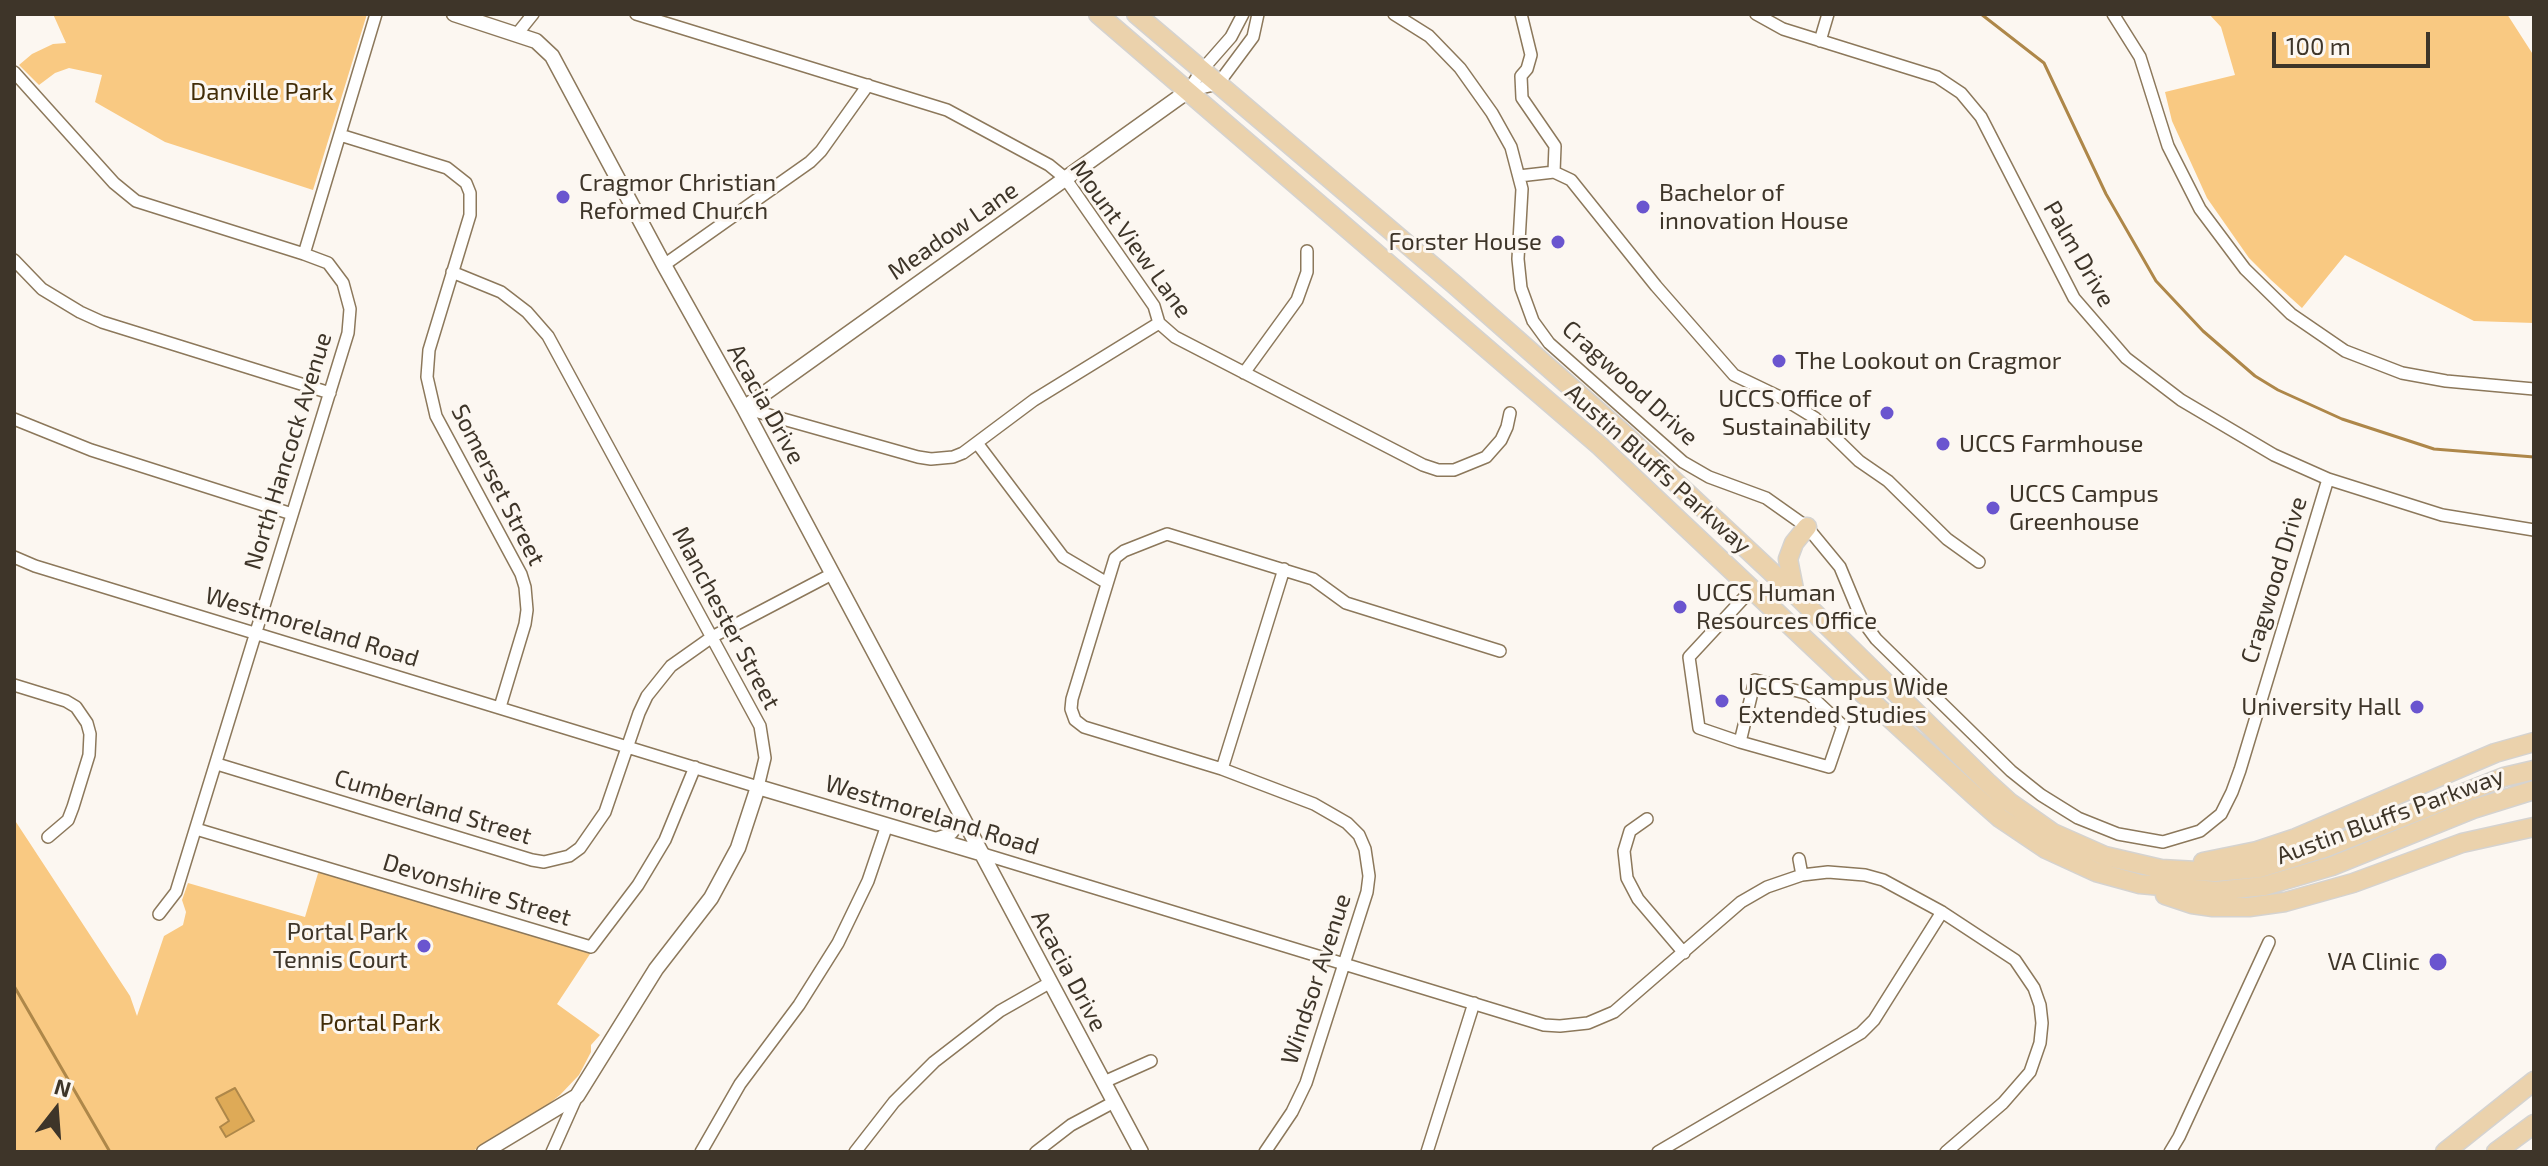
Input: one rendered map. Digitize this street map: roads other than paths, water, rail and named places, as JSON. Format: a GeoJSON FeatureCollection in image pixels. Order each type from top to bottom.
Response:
{"type":"FeatureCollection","features":[{"type":"Feature","properties":{"kind":"main road","name":"Austin Bluffs Parkway"},"geometry":{"type":"LineString","coordinates":[[1098,14],[1600,446],[2000,818],[2024,836],[2070,862],[2140,884],[2216,891],[2264,886],[2332,866],[2483,805],[2534,790]]}},
{"type":"Feature","properties":{"kind":"main road","name":"Austin Bluffs Parkway"},"geometry":{"type":"LineString","coordinates":[[1136,14],[1548,366],[1795,594],[1987,782],[2053,833],[2105,856],[2161,869],[2215,872],[2260,868],[2289,861],[2504,777],[2534,770]]}},
{"type":"Feature","properties":{"kind":"main road"},"geometry":{"type":"LineString","coordinates":[[1743,545],[1776,550],[1807,527]]}},
{"type":"Feature","properties":{"kind":"main road"},"geometry":{"type":"LineString","coordinates":[[1753,588],[1766,586],[1795,594],[1788,559],[1794,543],[1807,527]]}},
{"type":"Feature","properties":{"kind":"main road"},"geometry":{"type":"LineString","coordinates":[[2161,869],[2257,851],[2296,838],[2495,753],[2534,742]]}},
{"type":"Feature","properties":{"kind":"main road"},"geometry":{"type":"LineString","coordinates":[[2140,884],[2170,898],[2213,907],[2249,907],[2285,902],[2353,883],[2462,843],[2534,827]]}},
{"type":"Feature","properties":{"kind":"main road"},"geometry":{"type":"LineString","coordinates":[[2445,1152],[2534,1081]]}},
{"type":"Feature","properties":{"kind":"main road"},"geometry":{"type":"LineString","coordinates":[[2496,1152],[2534,1124]]}},
{"type":"Feature","properties":{"kind":"street"},"geometry":{"type":"LineString","coordinates":[[304,254],[376,14]]}},
{"type":"Feature","properties":{"kind":"street"},"geometry":{"type":"LineString","coordinates":[[454,14],[517,34],[533,14]]}},
{"type":"Feature","properties":{"kind":"street","name":"Mount View Lane"},"geometry":{"type":"LineString","coordinates":[[636,14],[958,115],[1049,165],[1065,178],[1154,306],[1159,323],[1175,337],[1423,465],[1438,470],[1462,467],[1486,457],[1501,440],[1510,413]]}},
{"type":"Feature","properties":{"kind":"street","name":"Meadow Lane"},"geometry":{"type":"LineString","coordinates":[[744,408],[1188,91],[1231,37],[1243,14]]}},
{"type":"Feature","properties":{"kind":"street"},"geometry":{"type":"LineString","coordinates":[[1218,84],[1253,37],[1258,14]]}},
{"type":"Feature","properties":{"kind":"street","name":"Cragwood Drive"},"geometry":{"type":"LineString","coordinates":[[1394,14],[1429,36],[1460,68],[1511,147],[1522,202],[1518,259],[1521,288],[1533,321],[1549,343],[1683,462],[1709,477],[1766,498],[1807,527],[1840,567],[1862,620],[1876,639],[2011,771],[2041,795],[2078,818],[2118,834],[2163,842],[2188,836],[2212,823],[2221,814],[2232,792],[2328,479]]}},
{"type":"Feature","properties":{"kind":"street"},"geometry":{"type":"LineString","coordinates":[[1521,14],[1531,55],[1527,69],[1521,76],[1522,98],[1555,146],[1554,172]]}},
{"type":"Feature","properties":{"kind":"street","name":"Palm Drive"},"geometry":{"type":"LineString","coordinates":[[1756,14],[1783,29],[1937,77],[1961,93],[1981,117],[2074,298],[2110,342],[2181,400],[2274,455],[2328,479],[2442,515],[2534,530]]}},
{"type":"Feature","properties":{"kind":"street"},"geometry":{"type":"LineString","coordinates":[[1820,41],[1828,14]]}},
{"type":"Feature","properties":{"kind":"street"},"geometry":{"type":"LineString","coordinates":[[2113,14],[2140,57],[2168,146],[2200,209],[2245,269],[2291,314],[2345,351],[2402,373],[2446,381],[2534,389]]}},
{"type":"Feature","properties":{"kind":"street","name":"Acacia Drive"},"geometry":{"type":"LineString","coordinates":[[517,34],[536,41],[552,56],[744,408],[1141,1152]]}},
{"type":"Feature","properties":{"kind":"street","name":"North Hancock Avenue"},"geometry":{"type":"LineString","coordinates":[[17,80],[114,183],[136,201],[328,263],[337,272],[348,295],[348,333],[217,764],[176,892],[159,914]]}},
{"type":"Feature","properties":{"kind":"street","name":"Meadow Lane"},"geometry":{"type":"LineString","coordinates":[[1188,91],[1218,84]]}},
{"type":"Feature","properties":{"kind":"street"},"geometry":{"type":"LineString","coordinates":[[664,265],[810,162],[868,85]]}},
{"type":"Feature","properties":{"kind":"street","name":"Somerset Street"},"geometry":{"type":"LineString","coordinates":[[340,135],[447,168],[466,183],[470,193],[470,215],[429,350],[429,391],[443,431],[521,574],[527,598],[525,624],[500,707]]}},
{"type":"Feature","properties":{"kind":"street"},"geometry":{"type":"LineString","coordinates":[[1519,176],[1554,172],[1568,177],[1584,193],[1641,269],[1734,375],[1784,399],[1822,425],[1859,461],[1888,481],[1947,539],[1979,562]]}},
{"type":"Feature","properties":{"kind":"street"},"geometry":{"type":"LineString","coordinates":[[1244,373],[1303,288],[1307,251]]}},
{"type":"Feature","properties":{"kind":"street"},"geometry":{"type":"LineString","coordinates":[[14,260],[42,289],[102,322],[330,393]]}},
{"type":"Feature","properties":{"kind":"street","name":"Manchester Street"},"geometry":{"type":"LineString","coordinates":[[452,272],[501,292],[533,318],[548,336],[764,737],[765,758],[738,848],[711,898],[656,969],[577,1096],[552,1152]]}},
{"type":"Feature","properties":{"kind":"street"},"geometry":{"type":"LineString","coordinates":[[744,408],[931,459],[953,457],[1034,400],[1159,323]]}},
{"type":"Feature","properties":{"kind":"street"},"geometry":{"type":"LineString","coordinates":[[14,419],[91,450],[292,514]]}},
{"type":"Feature","properties":{"kind":"street"},"geometry":{"type":"LineString","coordinates":[[977,443],[1063,557],[1107,583],[1115,558],[1124,551],[1167,534],[1313,579],[1346,603],[1500,651]]}},
{"type":"Feature","properties":{"kind":"street","name":"Westmoreland Road"},"geometry":{"type":"LineString","coordinates":[[14,557],[1544,1025],[1575,1026],[1614,1012],[1753,893],[1802,875],[1828,872],[1865,875],[1897,887],[1942,912],[2015,960],[2034,988],[2042,1023],[2036,1058],[2019,1087],[1946,1152]]}},
{"type":"Feature","properties":{"kind":"street"},"geometry":{"type":"LineString","coordinates":[[1222,769],[1284,569]]}},
{"type":"Feature","properties":{"kind":"street","name":"Cumberland Street"},"geometry":{"type":"LineString","coordinates":[[217,764],[532,860],[544,862],[569,856],[594,831],[605,812],[639,713],[657,681],[683,655],[712,637],[832,574]]}},
{"type":"Feature","properties":{"kind":"street","name":"Windsor Avenue"},"geometry":{"type":"LineString","coordinates":[[1107,583],[1072,699],[1071,709],[1075,720],[1084,727],[1222,769],[1314,804],[1334,814],[1359,835],[1365,849],[1369,876],[1306,1083],[1292,1112],[1265,1152]]}},
{"type":"Feature","properties":{"kind":"street"},"geometry":{"type":"LineString","coordinates":[[1740,742],[1755,680],[1809,694],[1843,726],[1829,767],[1740,742],[1699,728],[1689,657],[1753,588]]}},
{"type":"Feature","properties":{"kind":"street"},"geometry":{"type":"LineString","coordinates":[[14,685],[76,707],[87,723],[90,734],[89,755],[68,820],[48,837]]}},
{"type":"Feature","properties":{"kind":"street","name":"Devonshire Street"},"geometry":{"type":"LineString","coordinates":[[196,829],[591,947],[638,885],[665,840],[695,767]]}},
{"type":"Feature","properties":{"kind":"street"},"geometry":{"type":"LineString","coordinates":[[934,839],[952,833],[958,825],[960,810]]}},
{"type":"Feature","properties":{"kind":"street"},"geometry":{"type":"LineString","coordinates":[[1647,819],[1630,831],[1624,851],[1627,878],[1638,899],[1684,953]]}},
{"type":"Feature","properties":{"kind":"street"},"geometry":{"type":"LineString","coordinates":[[701,1152],[740,1084],[799,1005],[838,943],[868,881],[887,825]]}},
{"type":"Feature","properties":{"kind":"street"},"geometry":{"type":"LineString","coordinates":[[1799,859],[1802,875]]}},
{"type":"Feature","properties":{"kind":"street"},"geometry":{"type":"LineString","coordinates":[[1658,1152],[1861,1033],[1874,1020],[1942,912]]}},
{"type":"Feature","properties":{"kind":"street"},"geometry":{"type":"LineString","coordinates":[[2170,1152],[2269,942]]}},
{"type":"Feature","properties":{"kind":"street"},"geometry":{"type":"LineString","coordinates":[[855,1152],[894,1102],[934,1062],[1000,1011],[1051,982]]}},
{"type":"Feature","properties":{"kind":"street"},"geometry":{"type":"LineString","coordinates":[[1427,1152],[1474,1003]]}},
{"type":"Feature","properties":{"kind":"street"},"geometry":{"type":"LineString","coordinates":[[1104,1082],[1151,1061]]}},
{"type":"Feature","properties":{"kind":"street"},"geometry":{"type":"LineString","coordinates":[[484,1152],[577,1096]]}},
{"type":"Feature","properties":{"kind":"street"},"geometry":{"type":"LineString","coordinates":[[1036,1152],[1071,1125],[1114,1102]]}},
{"type":"Feature","properties":{"kind":"waterway"},"geometry":{"type":"LineString","coordinates":[[1981,14],[2044,63],[2106,194],[2156,281],[2203,331],[2255,376],[2342,419],[2434,449],[2534,457]]}},
{"type":"Feature","properties":{"kind":"waterway"},"geometry":{"type":"LineString","coordinates":[[14,986],[110,1152]]}},
{"type":"Feature","properties":{"kind":"place","name":"Cragmor Christian Reformed Church"},"geometry":{"type":"Point","coordinates":[563,197]}},
{"type":"Feature","properties":{"kind":"place","name":"Bachelor of innovation House"},"geometry":{"type":"Point","coordinates":[1643,207]}},
{"type":"Feature","properties":{"kind":"place","name":"Forster House"},"geometry":{"type":"Point","coordinates":[1558,242]}},
{"type":"Feature","properties":{"kind":"place","name":"The Lookout on Cragmor"},"geometry":{"type":"Point","coordinates":[1779,361]}},
{"type":"Feature","properties":{"kind":"place","name":"UCCS Office of Sustainability"},"geometry":{"type":"Point","coordinates":[1887,413]}},
{"type":"Feature","properties":{"kind":"place","name":"UCCS Farmhouse"},"geometry":{"type":"Point","coordinates":[1943,444]}},
{"type":"Feature","properties":{"kind":"place","name":"UCCS Campus Greenhouse"},"geometry":{"type":"Point","coordinates":[1993,508]}},
{"type":"Feature","properties":{"kind":"place","name":"UCCS Human Resources Office"},"geometry":{"type":"Point","coordinates":[1680,607]}},
{"type":"Feature","properties":{"kind":"place","name":"UCCS Campus Wide Extended Studies"},"geometry":{"type":"Point","coordinates":[1722,701]}},
{"type":"Feature","properties":{"kind":"place","name":"University Hall"},"geometry":{"type":"Point","coordinates":[2417,707]}},
{"type":"Feature","properties":{"kind":"place","name":"Portal Park Tennis Court"},"geometry":{"type":"Point","coordinates":[424,946]}},
{"type":"Feature","properties":{"kind":"place","name":"VA Clinic"},"geometry":{"type":"Point","coordinates":[2438,962]}},
{"type":"Feature","properties":{"kind":"park label","name":"Danville Park"},"geometry":{"type":"Point","coordinates":[262,92]}},
{"type":"Feature","properties":{"kind":"park label","name":"Portal Park"},"geometry":{"type":"Point","coordinates":[380,1023]}}]}
